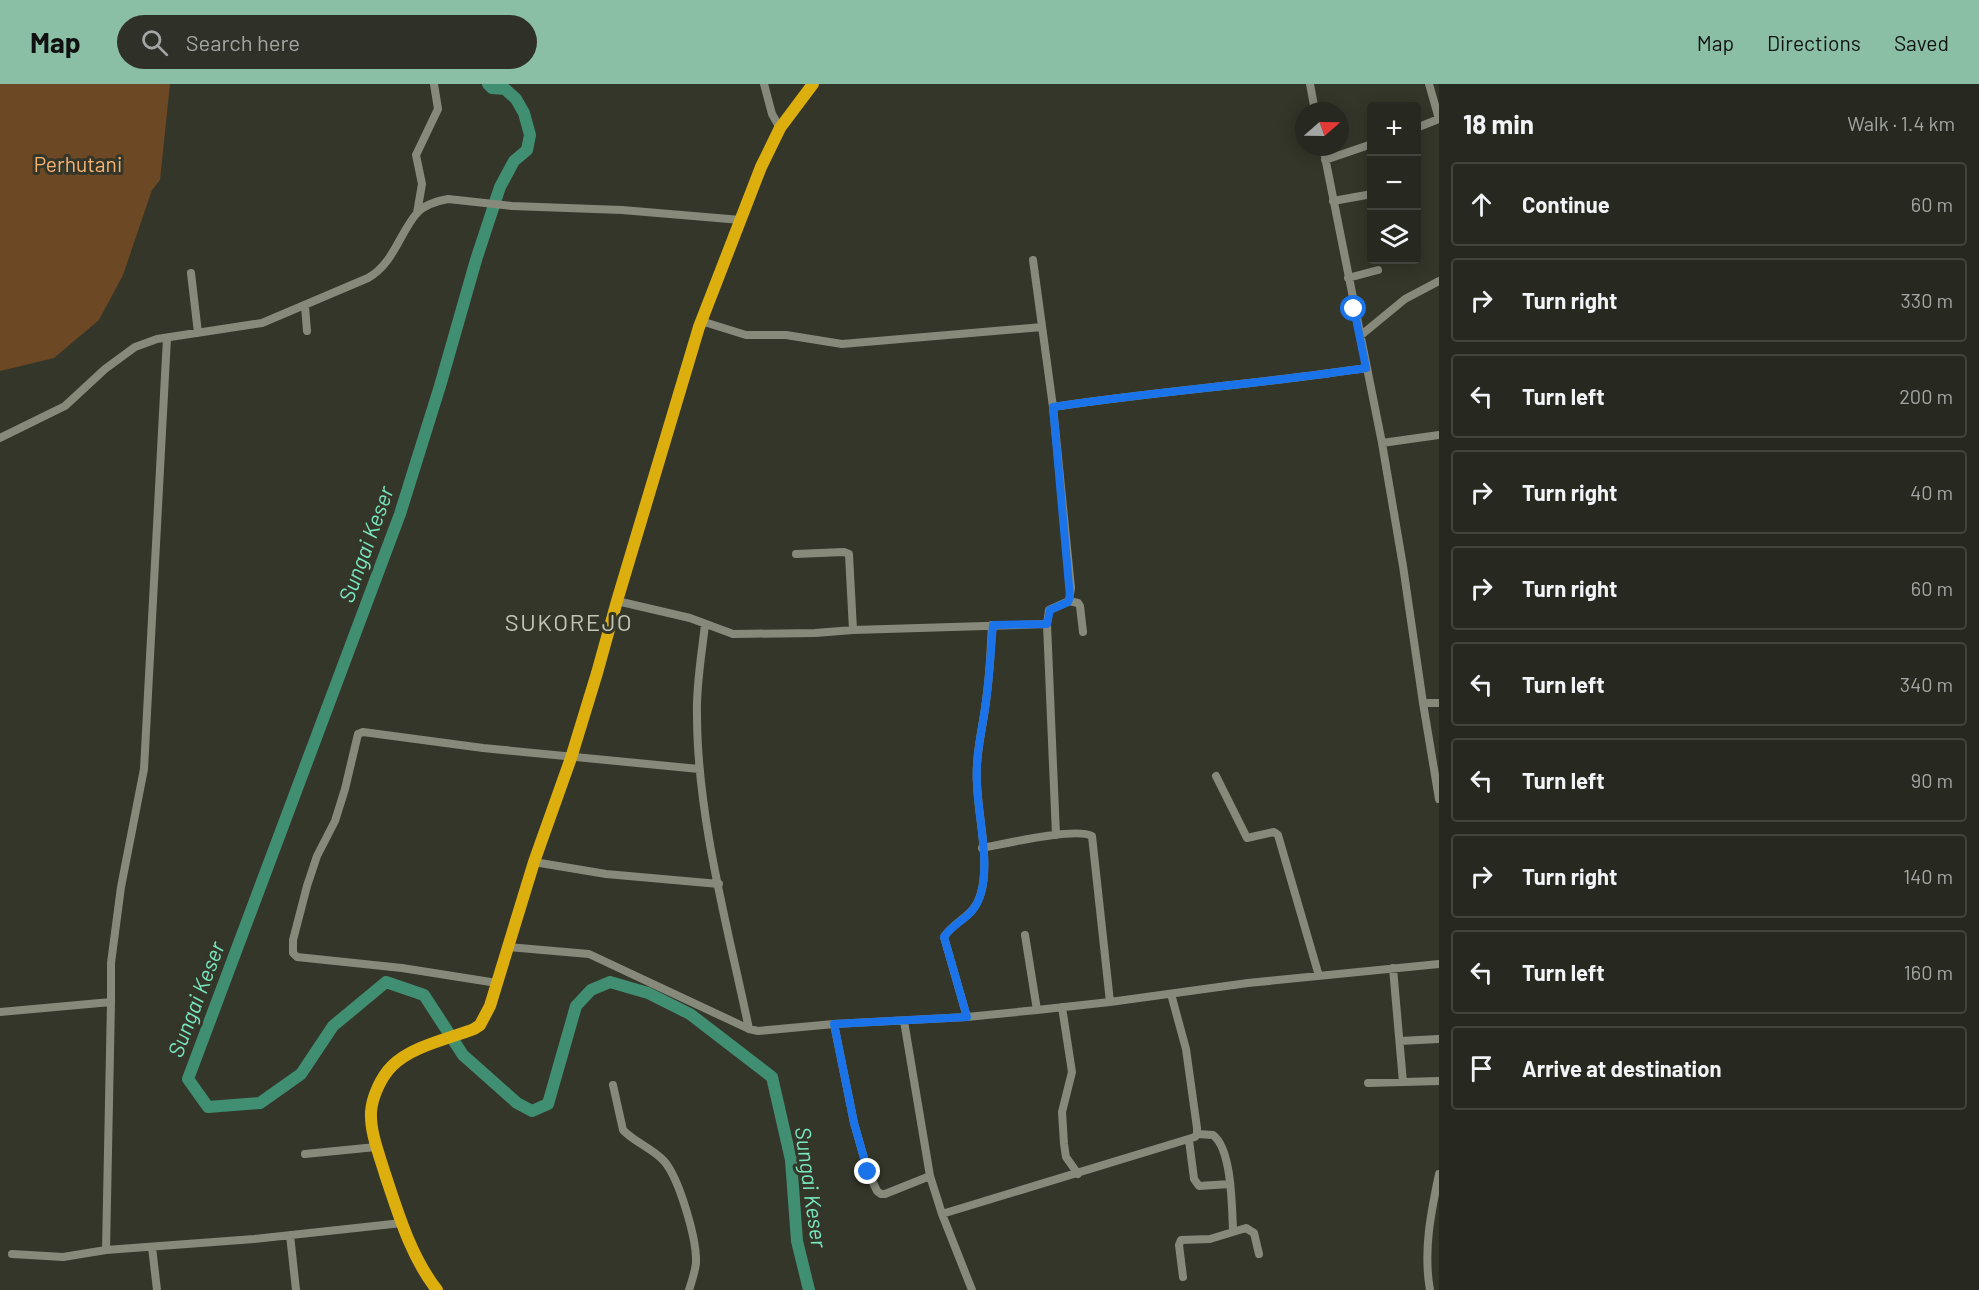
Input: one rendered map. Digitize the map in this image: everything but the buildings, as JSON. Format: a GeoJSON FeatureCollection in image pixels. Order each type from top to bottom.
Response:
{"type":"FeatureCollection","features":[{"type":"Feature","properties":{"kind":"highway"},"geometry":{"type":"LineString","coordinates":[[437,1290],[419,1261],[402,1223],[376,1147],[371,1110],[383,1079],[400,1059],[474,1029],[480,1025],[490,1006],[534,862],[571,758],[701,321],[761,167],[780,128],[813,84]]}},
{"type":"Feature","properties":{"kind":"street"},"geometry":{"type":"LineString","coordinates":[[417,213],[422,184],[416,155],[438,109],[434,84]]}},
{"type":"Feature","properties":{"kind":"street"},"geometry":{"type":"LineString","coordinates":[[764,84],[772,114],[780,128]]}},
{"type":"Feature","properties":{"kind":"street"},"geometry":{"type":"LineString","coordinates":[[1310,84],[1313,102]]}},
{"type":"Feature","properties":{"kind":"street"},"geometry":{"type":"LineString","coordinates":[[1421,126],[1439,120],[1429,84]]}},
{"type":"Feature","properties":{"kind":"street"},"geometry":{"type":"LineString","coordinates":[[1325,160],[1367,145]]}},
{"type":"Feature","properties":{"kind":"street"},"geometry":{"type":"LineString","coordinates":[[1324,156],[1382,443],[1438,794]]}},
{"type":"Feature","properties":{"kind":"street"},"geometry":{"type":"LineString","coordinates":[[1333,201],[1367,195]]}},
{"type":"Feature","properties":{"kind":"street"},"geometry":{"type":"LineString","coordinates":[[0,438],[65,406],[105,369],[135,347],[157,339],[262,323],[378,272],[417,213],[427,205],[448,199],[512,206],[622,210],[741,220]]}},
{"type":"Feature","properties":{"kind":"street"},"geometry":{"type":"LineString","coordinates":[[1033,260],[1053,407],[1071,588],[1069,601]]}},
{"type":"Feature","properties":{"kind":"street"},"geometry":{"type":"LineString","coordinates":[[1348,278],[1378,270]]}},
{"type":"Feature","properties":{"kind":"street"},"geometry":{"type":"LineString","coordinates":[[192,273],[198,333]]}},
{"type":"Feature","properties":{"kind":"street"},"geometry":{"type":"LineString","coordinates":[[1360,336],[1405,298],[1439,282]]}},
{"type":"Feature","properties":{"kind":"street"},"geometry":{"type":"LineString","coordinates":[[305,306],[307,331]]}},
{"type":"Feature","properties":{"kind":"street"},"geometry":{"type":"LineString","coordinates":[[701,321],[746,335],[786,335],[842,344],[1042,327]]}},
{"type":"Feature","properties":{"kind":"street"},"geometry":{"type":"LineString","coordinates":[[106,1250],[111,963],[121,887],[144,769],[167,338]]}},
{"type":"Feature","properties":{"kind":"street"},"geometry":{"type":"LineString","coordinates":[[1053,407],[1125,396],[1294,379],[1366,368]]}},
{"type":"Feature","properties":{"kind":"street"},"geometry":{"type":"LineString","coordinates":[[1382,443],[1439,435]]}},
{"type":"Feature","properties":{"kind":"street"},"geometry":{"type":"LineString","coordinates":[[796,554],[844,552],[849,554],[853,630]]}},
{"type":"Feature","properties":{"kind":"street"},"geometry":{"type":"LineString","coordinates":[[617,601],[705,624],[733,634],[1047,624]]}},
{"type":"Feature","properties":{"kind":"street"},"geometry":{"type":"LineString","coordinates":[[1056,835],[1047,624],[1050,610],[1069,601],[1079,604],[1083,632]]}},
{"type":"Feature","properties":{"kind":"street"},"geometry":{"type":"LineString","coordinates":[[705,624],[696,713],[699,769],[719,884],[749,1029]]}},
{"type":"Feature","properties":{"kind":"street"},"geometry":{"type":"LineString","coordinates":[[967,1017],[944,937],[968,917],[982,891],[984,876],[976,784],[979,734],[987,695],[993,625]]}},
{"type":"Feature","properties":{"kind":"street"},"geometry":{"type":"LineString","coordinates":[[1423,703],[1439,702]]}},
{"type":"Feature","properties":{"kind":"street"},"geometry":{"type":"LineString","coordinates":[[497,983],[293,953],[293,940],[317,856],[334,821],[345,789],[357,737],[362,732],[571,758],[699,769]]}},
{"type":"Feature","properties":{"kind":"street"},"geometry":{"type":"LineString","coordinates":[[1216,776],[1247,838],[1271,832],[1278,836],[1319,976]]}},
{"type":"Feature","properties":{"kind":"street"},"geometry":{"type":"LineString","coordinates":[[982,848],[1056,835],[1085,833],[1092,836],[1110,1002]]}},
{"type":"Feature","properties":{"kind":"street"},"geometry":{"type":"LineString","coordinates":[[534,862],[606,874],[719,884]]}},
{"type":"Feature","properties":{"kind":"street"},"geometry":{"type":"LineString","coordinates":[[1025,935],[1037,1010]]}},
{"type":"Feature","properties":{"kind":"street"},"geometry":{"type":"LineString","coordinates":[[507,947],[589,954],[749,1029],[770,1031],[834,1024],[903,1022],[1037,1010],[1248,983],[1439,964]]}},
{"type":"Feature","properties":{"kind":"street"},"geometry":{"type":"LineString","coordinates":[[1393,968],[1402,1082]]}},
{"type":"Feature","properties":{"kind":"street"},"geometry":{"type":"LineString","coordinates":[[1171,994],[1186,1049],[1197,1134]]}},
{"type":"Feature","properties":{"kind":"street"},"geometry":{"type":"LineString","coordinates":[[0,1012],[111,1002]]}},
{"type":"Feature","properties":{"kind":"street"},"geometry":{"type":"LineString","coordinates":[[1062,1007],[1072,1072],[1062,1112],[1064,1144],[1066,1157],[1077,1174]]}},
{"type":"Feature","properties":{"kind":"street"},"geometry":{"type":"LineString","coordinates":[[903,1022],[930,1176],[942,1214],[972,1290]]}},
{"type":"Feature","properties":{"kind":"street"},"geometry":{"type":"LineString","coordinates":[[834,1024],[854,1123],[868,1172],[877,1191],[885,1194],[930,1176]]}},
{"type":"Feature","properties":{"kind":"street"},"geometry":{"type":"LineString","coordinates":[[1400,1041],[1439,1039]]}},
{"type":"Feature","properties":{"kind":"street"},"geometry":{"type":"LineString","coordinates":[[1368,1083],[1439,1081]]}},
{"type":"Feature","properties":{"kind":"street"},"geometry":{"type":"LineString","coordinates":[[613,1085],[623,1130],[661,1158],[670,1168],[680,1194],[695,1253],[694,1276],[689,1290]]}},
{"type":"Feature","properties":{"kind":"street"},"geometry":{"type":"LineString","coordinates":[[942,1214],[1149,1150],[1189,1140],[1197,1134],[1213,1135],[1217,1138],[1227,1166],[1233,1231]]}},
{"type":"Feature","properties":{"kind":"street"},"geometry":{"type":"LineString","coordinates":[[1189,1140],[1194,1179],[1199,1186],[1230,1184]]}},
{"type":"Feature","properties":{"kind":"street"},"geometry":{"type":"LineString","coordinates":[[305,1154],[376,1147]]}},
{"type":"Feature","properties":{"kind":"street"},"geometry":{"type":"LineString","coordinates":[[1430,1290],[1427,1266],[1428,1244],[1432,1206],[1439,1174]]}},
{"type":"Feature","properties":{"kind":"street"},"geometry":{"type":"LineString","coordinates":[[12,1254],[63,1257],[106,1250],[402,1223]]}},
{"type":"Feature","properties":{"kind":"street"},"geometry":{"type":"LineString","coordinates":[[1183,1277],[1179,1241],[1215,1238],[1246,1228],[1254,1233],[1259,1254]]}},
{"type":"Feature","properties":{"kind":"street"},"geometry":{"type":"LineString","coordinates":[[290,1235],[296,1290]]}},
{"type":"Feature","properties":{"kind":"street"},"geometry":{"type":"LineString","coordinates":[[152,1247],[157,1290]]}},
{"type":"Feature","properties":{"kind":"green space","name":"Perhutani"},"geometry":{"type":"Polygon","coordinates":[[[0,84],[170,84],[160,180],[152,190],[123,275],[99,320],[54,358],[0,371],[0,84]]]}},
{"type":"Feature","properties":{"kind":"waterway","name":"Sungai Keser"},"geometry":{"type":"LineString","coordinates":[[488,84],[492,88],[505,89],[516,99],[524,113],[530,135],[527,150],[514,161],[500,187],[400,514],[188,1079],[208,1107],[260,1103],[301,1074],[333,1026],[386,982],[424,995],[463,1055],[517,1103],[532,1111],[548,1104],[576,1006],[591,990],[610,982],[648,993],[690,1014],[772,1077],[791,1160],[797,1241],[809,1290]]}},
{"type":"Feature","properties":{"kind":"district","name":"SUKOREJO"},"geometry":{"type":"Point","coordinates":[569,621]}},
{"type":"Feature","properties":{"kind":"route"},"geometry":{"type":"LineString","coordinates":[[868,1172],[854,1123],[834,1024],[967,1017],[944,937],[968,917],[982,891],[984,876],[982,837],[976,784],[979,734],[987,695],[993,625],[1047,624],[1048,612],[1068,602],[1070,597],[1053,407],[1125,396],[1294,379],[1366,368],[1354,309]]}}]}
